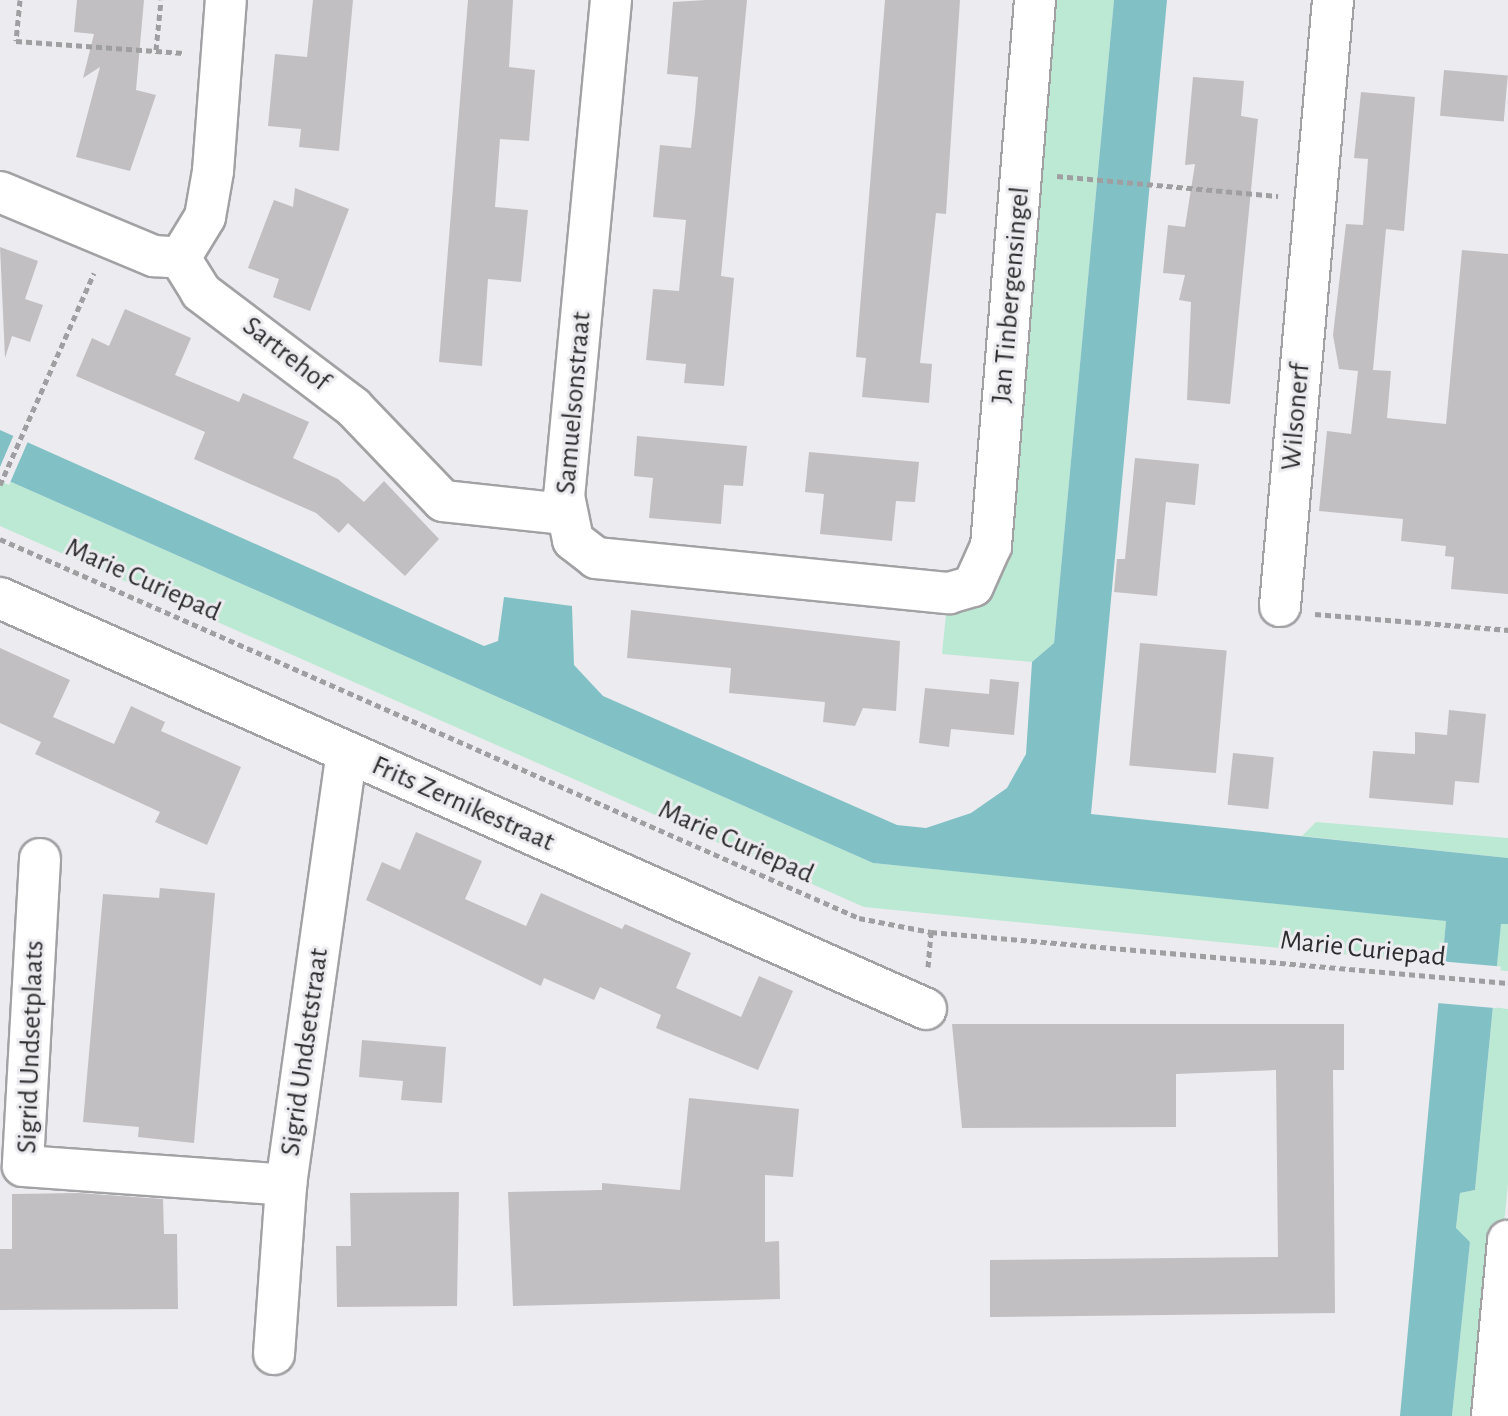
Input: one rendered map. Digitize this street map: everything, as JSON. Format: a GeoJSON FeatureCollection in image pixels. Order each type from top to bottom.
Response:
{"type":"FeatureCollection","features":[{"type":"Feature","properties":{"kind":"street"},"geometry":{"type":"LineString","coordinates":[[0,192],[111,235],[154,256],[180,258],[205,217],[226,0]]}},
{"type":"Feature","properties":{"kind":"street","name":"Samuelsonstraat"},"geometry":{"type":"LineString","coordinates":[[611,0],[565,514],[573,540],[596,558],[949,593],[973,586]]}},
{"type":"Feature","properties":{"kind":"street","name":"Jan Tinbergensingel"},"geometry":{"type":"LineString","coordinates":[[973,586],[991,546],[1035,0]]}},
{"type":"Feature","properties":{"kind":"street","name":"Wilsonerf"},"geometry":{"type":"LineString","coordinates":[[1280,606],[1333,0]]}},
{"type":"Feature","properties":{"kind":"street","name":"Sartrehof"},"geometry":{"type":"LineString","coordinates":[[180,258],[201,292],[353,407],[443,501],[565,514]]}},
{"type":"Feature","properties":{"kind":"street","name":"Frits Zernikestraat"},"geometry":{"type":"LineString","coordinates":[[0,598],[926,1009]]}},
{"type":"Feature","properties":{"kind":"street","name":"Sigrid Undsetstraat"},"geometry":{"type":"LineString","coordinates":[[274,1354],[286,1185],[347,752]]}},
{"type":"Feature","properties":{"kind":"street","name":"Sigrid Undsetplaats"},"geometry":{"type":"LineString","coordinates":[[40,859],[23,1166],[286,1185]]}},
{"type":"Feature","properties":{"kind":"street"},"geometry":{"type":"LineString","coordinates":[[1492,1416],[1508,1241]]}},
{"type":"Feature","properties":{"kind":"path"},"geometry":{"type":"LineString","coordinates":[[20,0],[16,41],[221,57]]}},
{"type":"Feature","properties":{"kind":"path"},"geometry":{"type":"LineString","coordinates":[[156,50],[161,0]]}},
{"type":"Feature","properties":{"kind":"path"},"geometry":{"type":"LineString","coordinates":[[1061,177],[1315,199]]}},
{"type":"Feature","properties":{"kind":"path"},"geometry":{"type":"LineString","coordinates":[[0,485],[111,235]]}},
{"type":"Feature","properties":{"kind":"path","name":"Marie Curiepad"},"geometry":{"type":"LineString","coordinates":[[0,539],[859,918],[931,932],[1508,983]]}},
{"type":"Feature","properties":{"kind":"path"},"geometry":{"type":"LineString","coordinates":[[1280,606],[1297,613],[1508,630]]}},
{"type":"Feature","properties":{"kind":"green space"},"geometry":{"type":"Polygon","coordinates":[[[1048,0],[1114,0],[1054,643],[1032,662],[942,654],[947,604],[980,607],[993,596],[1048,0]]]}},
{"type":"Feature","properties":{"kind":"green space"},"geometry":{"type":"Polygon","coordinates":[[[0,477],[873,863],[1434,918],[1446,921],[1442,964],[864,907],[0,526],[0,477]]]}},
{"type":"Feature","properties":{"kind":"green space"},"geometry":{"type":"Polygon","coordinates":[[[1316,822],[1508,838],[1508,858],[1302,836],[1316,822]]]}},
{"type":"Feature","properties":{"kind":"green space"},"geometry":{"type":"Polygon","coordinates":[[[1501,923],[1508,924],[1508,971],[1496,970],[1501,923]]]}},
{"type":"Feature","properties":{"kind":"green space"},"geometry":{"type":"Polygon","coordinates":[[[1493,1007],[1508,1009],[1508,1183],[1485,1416],[1452,1416],[1470,1242],[1456,1229],[1460,1193],[1475,1190],[1493,1007]]]}},
{"type":"Feature","properties":{"kind":"water"},"geometry":{"type":"Polygon","coordinates":[[[1114,0],[1167,0],[1091,814],[1508,858],[1508,924],[1501,924],[1475,1190],[1460,1193],[1456,1228],[1470,1242],[1452,1416],[1400,1416],[1446,921],[873,863],[0,477],[0,430],[484,646],[498,641],[504,597],[572,606],[574,665],[603,696],[897,825],[926,828],[971,813],[1007,788],[1026,754],[1032,662],[1054,643],[1114,0]]]}},
{"type":"Feature","properties":{"kind":"pier"},"geometry":{"type":"Polygon","coordinates":[[[15,432],[29,439],[9,485],[0,481],[0,467],[15,432]]]}},
{"type":"Feature","properties":{"kind":"pier"},"geometry":{"type":"Polygon","coordinates":[[[1438,961],[1501,966],[1497,1008],[1434,1003],[1438,961]]]}},
{"type":"Feature","properties":{"kind":"building"},"geometry":{"type":"Polygon","coordinates":[[[77,0],[144,0],[136,90],[156,95],[130,171],[76,157],[100,67],[83,78],[94,34],[74,32],[77,0]]]}},
{"type":"Feature","properties":{"kind":"building"},"geometry":{"type":"Polygon","coordinates":[[[313,0],[353,0],[339,151],[299,147],[301,129],[268,126],[275,54],[307,57],[313,0]]]}},
{"type":"Feature","properties":{"kind":"building"},"geometry":{"type":"Polygon","coordinates":[[[468,0],[513,0],[509,67],[535,70],[529,141],[500,139],[495,207],[528,210],[521,282],[488,279],[482,366],[439,362],[468,0]]]}},
{"type":"Feature","properties":{"kind":"building"},"geometry":{"type":"Polygon","coordinates":[[[747,0],[721,276],[734,278],[724,386],[684,383],[686,364],[646,360],[653,289],[679,291],[686,220],[653,217],[660,145],[691,148],[698,77],[667,74],[673,2],[747,0]]]}},
{"type":"Feature","properties":{"kind":"building"},"geometry":{"type":"Polygon","coordinates":[[[885,0],[960,0],[946,214],[936,213],[920,363],[932,364],[929,403],[862,397],[866,358],[856,357],[885,0]]]}},
{"type":"Feature","properties":{"kind":"building"},"geometry":{"type":"Polygon","coordinates":[[[1444,70],[1508,76],[1504,121],[1440,116],[1444,70]]]}},
{"type":"Feature","properties":{"kind":"building"},"geometry":{"type":"Polygon","coordinates":[[[1193,77],[1244,81],[1241,116],[1258,119],[1230,404],[1187,400],[1191,302],[1179,300],[1185,275],[1163,273],[1168,225],[1185,227],[1195,164],[1185,165],[1193,77]]]}},
{"type":"Feature","properties":{"kind":"building"},"geometry":{"type":"Polygon","coordinates":[[[1361,92],[1415,97],[1404,231],[1386,229],[1373,370],[1391,371],[1387,418],[1446,424],[1462,250],[1508,254],[1508,594],[1451,589],[1454,557],[1445,556],[1446,546],[1401,541],[1403,519],[1319,511],[1327,431],[1351,434],[1358,371],[1339,369],[1333,335],[1346,224],[1363,225],[1368,159],[1354,158],[1361,92]]]}},
{"type":"Feature","properties":{"kind":"building"},"geometry":{"type":"Polygon","coordinates":[[[295,188],[349,209],[310,311],[273,297],[279,279],[248,268],[274,200],[293,207],[295,188]]]}},
{"type":"Feature","properties":{"kind":"building"},"geometry":{"type":"Polygon","coordinates":[[[0,247],[38,261],[25,299],[43,305],[30,342],[12,336],[5,358],[0,247]]]}},
{"type":"Feature","properties":{"kind":"building"},"geometry":{"type":"Polygon","coordinates":[[[125,309],[191,338],[175,375],[239,402],[243,393],[309,422],[293,458],[338,479],[364,502],[384,481],[439,539],[405,576],[348,523],[339,533],[316,513],[194,459],[205,432],[76,376],[92,338],[109,346],[125,309]]]}},
{"type":"Feature","properties":{"kind":"building"},"geometry":{"type":"Polygon","coordinates":[[[637,436],[747,446],[743,486],[724,485],[721,524],[649,518],[653,478],[634,476],[637,436]]]}},
{"type":"Feature","properties":{"kind":"building"},"geometry":{"type":"Polygon","coordinates":[[[809,452],[919,462],[915,502],[896,501],[892,541],[820,534],[824,494],[805,492],[809,452]]]}},
{"type":"Feature","properties":{"kind":"building"},"geometry":{"type":"Polygon","coordinates":[[[1135,458],[1199,464],[1195,505],[1166,502],[1157,596],[1114,592],[1117,559],[1125,559],[1135,458]]]}},
{"type":"Feature","properties":{"kind":"building"},"geometry":{"type":"Polygon","coordinates":[[[631,610],[900,641],[896,711],[863,708],[855,726],[823,722],[825,702],[729,693],[731,668],[627,658],[631,610]]]}},
{"type":"Feature","properties":{"kind":"building"},"geometry":{"type":"Polygon","coordinates":[[[1140,643],[1227,651],[1216,773],[1129,766],[1140,643]]]}},
{"type":"Feature","properties":{"kind":"building"},"geometry":{"type":"Polygon","coordinates":[[[0,648],[70,680],[53,717],[114,744],[131,706],[165,722],[161,731],[241,767],[207,845],[155,822],[160,812],[35,754],[41,742],[0,723],[0,648]]]}},
{"type":"Feature","properties":{"kind":"building"},"geometry":{"type":"Polygon","coordinates":[[[990,679],[1019,682],[1014,735],[951,729],[949,747],[919,743],[925,688],[989,694],[990,679]]]}},
{"type":"Feature","properties":{"kind":"building"},"geometry":{"type":"Polygon","coordinates":[[[1449,710],[1486,714],[1479,783],[1455,781],[1453,805],[1369,798],[1373,751],[1415,754],[1415,732],[1447,735],[1449,710]]]}},
{"type":"Feature","properties":{"kind":"building"},"geometry":{"type":"Polygon","coordinates":[[[1233,753],[1274,757],[1268,809],[1228,805],[1233,753]]]}},
{"type":"Feature","properties":{"kind":"building"},"geometry":{"type":"Polygon","coordinates":[[[416,832],[482,861],[465,899],[526,926],[541,893],[622,929],[625,924],[691,953],[676,988],[741,1017],[759,976],[793,991],[758,1070],[656,1028],[661,1015],[600,987],[594,1000],[544,978],[541,986],[366,900],[382,862],[400,870],[416,832]]]}},
{"type":"Feature","properties":{"kind":"building"},"geometry":{"type":"Polygon","coordinates":[[[160,888],[215,893],[194,1143],[138,1137],[139,1127],[83,1122],[103,894],[159,898],[160,888]]]}},
{"type":"Feature","properties":{"kind":"building"},"geometry":{"type":"Polygon","coordinates":[[[952,1024],[1344,1024],[1344,1070],[1333,1070],[1335,1313],[990,1317],[990,1260],[1278,1257],[1276,1070],[1176,1074],[1176,1127],[962,1128],[952,1024]]]}},
{"type":"Feature","properties":{"kind":"building"},"geometry":{"type":"Polygon","coordinates":[[[362,1040],[446,1047],[442,1103],[401,1100],[403,1081],[359,1077],[362,1040]]]}},
{"type":"Feature","properties":{"kind":"building"},"geometry":{"type":"Polygon","coordinates":[[[689,1098],[799,1109],[793,1177],[765,1175],[765,1242],[779,1241],[780,1299],[513,1306],[508,1192],[602,1190],[602,1183],[680,1190],[689,1098]]]}},
{"type":"Feature","properties":{"kind":"building"},"geometry":{"type":"Polygon","coordinates":[[[459,1192],[457,1306],[337,1307],[336,1246],[351,1246],[350,1193],[459,1192]]]}},
{"type":"Feature","properties":{"kind":"building"},"geometry":{"type":"Polygon","coordinates":[[[79,1193],[163,1199],[164,1234],[177,1234],[178,1309],[0,1310],[0,1249],[12,1249],[12,1194],[79,1193]]]}}]}
